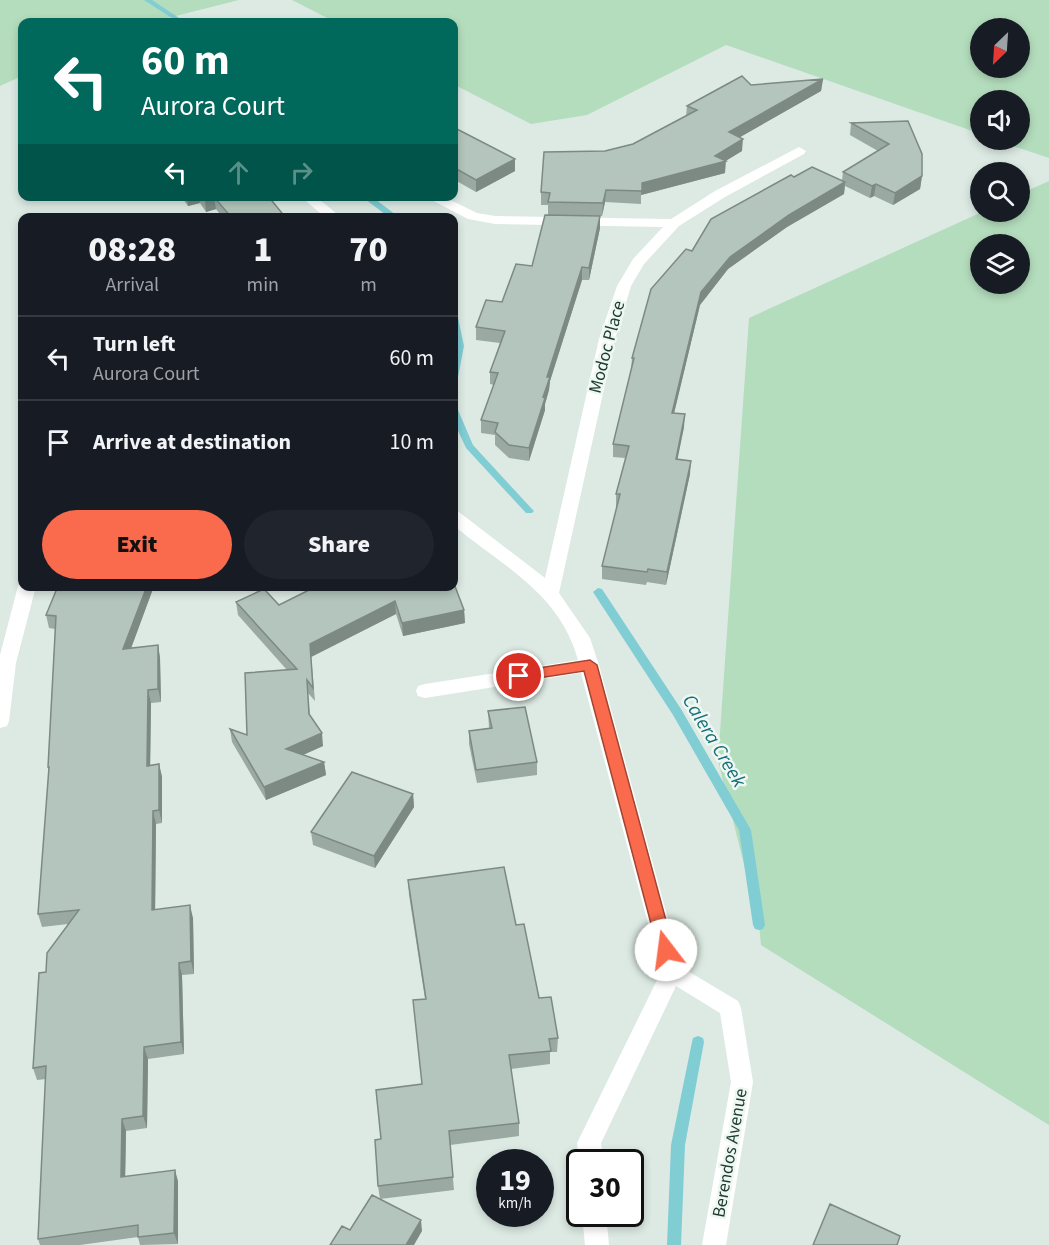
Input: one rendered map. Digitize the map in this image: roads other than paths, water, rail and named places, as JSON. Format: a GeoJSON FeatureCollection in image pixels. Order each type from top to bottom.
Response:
{"type":"FeatureCollection","features":[{"type":"Feature","properties":{"kind":"street","name":"Modoc Place"},"geometry":{"type":"LineString","coordinates":[[550,593],[614,312],[624,286],[638,262],[674,223],[720,194],[799,151]]}},
{"type":"Feature","properties":{"kind":"street"},"geometry":{"type":"LineString","coordinates":[[313,201],[328,213]]}},
{"type":"Feature","properties":{"kind":"street"},"geometry":{"type":"LineString","coordinates":[[440,201],[472,216],[495,220],[674,223]]}},
{"type":"Feature","properties":{"kind":"street"},"geometry":{"type":"LineString","coordinates":[[458,520],[530,574],[550,593],[581,638],[672,972],[589,1143],[590,1149]]}},
{"type":"Feature","properties":{"kind":"street"},"geometry":{"type":"LineString","coordinates":[[0,721],[4,663],[25,591]]}},
{"type":"Feature","properties":{"kind":"street"},"geometry":{"type":"LineString","coordinates":[[425,691],[590,665]]}},
{"type":"Feature","properties":{"kind":"street","name":"Berendos Avenue"},"geometry":{"type":"LineString","coordinates":[[672,972],[730,1008],[742,1082],[714,1245]]}},
{"type":"Feature","properties":{"kind":"street"},"geometry":{"type":"LineString","coordinates":[[595,1227],[597,1245]]}},
{"type":"Feature","properties":{"kind":"waterway","name":"Calera Creek"},"geometry":{"type":"LineString","coordinates":[[147,0],[176,18]]}},
{"type":"Feature","properties":{"kind":"waterway","name":"Calera Creek"},"geometry":{"type":"LineString","coordinates":[[372,201],[389,213]]}},
{"type":"Feature","properties":{"kind":"waterway","name":"Calera Creek"},"geometry":{"type":"LineString","coordinates":[[458,337],[460,346],[458,355]]}},
{"type":"Feature","properties":{"kind":"waterway","name":"Calera Creek"},"geometry":{"type":"LineString","coordinates":[[458,421],[469,446],[529,511]]}},
{"type":"Feature","properties":{"kind":"waterway","name":"Calera Creek"},"geometry":{"type":"LineString","coordinates":[[598,592],[677,712],[745,830],[759,925]]}},
{"type":"Feature","properties":{"kind":"waterway","name":"Calera Creek"},"geometry":{"type":"LineString","coordinates":[[674,1245],[678,1145],[698,1042]]}}]}
